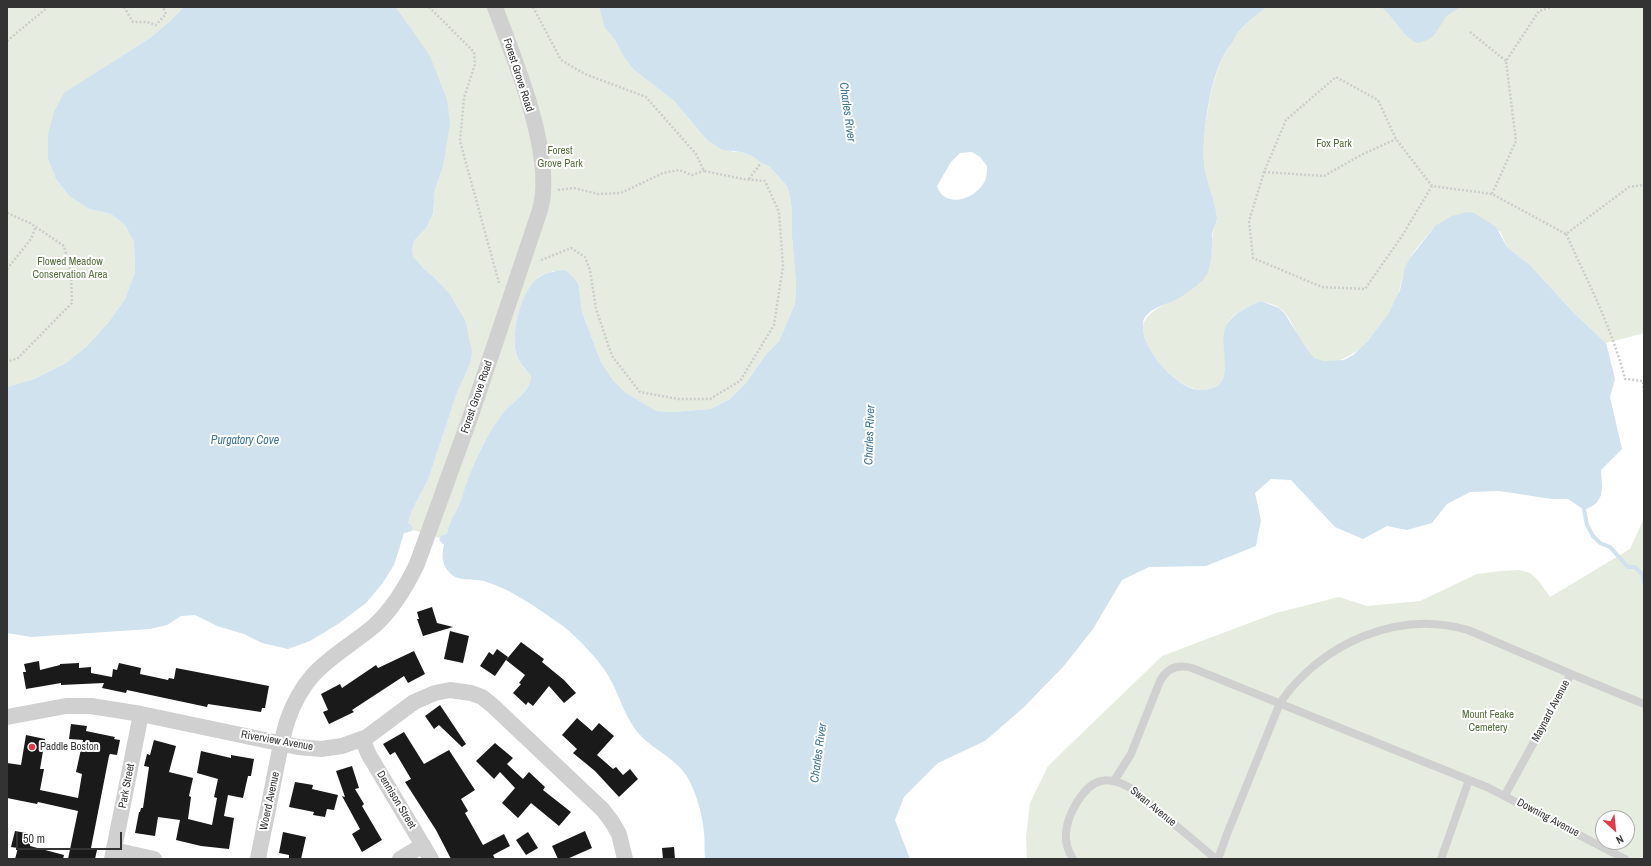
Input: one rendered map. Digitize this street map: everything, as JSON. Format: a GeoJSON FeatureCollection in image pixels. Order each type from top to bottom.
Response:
{"type":"FeatureCollection","features":[{"type":"Feature","properties":{"kind":"street","name":"Forest Grove Road"},"geometry":{"type":"LineString","coordinates":[[281,743],[288,714],[306,683],[326,663],[374,626],[395,603],[410,579],[417,564],[471,415],[540,213],[543,192],[541,156],[533,119],[516,64],[495,7]]}},
{"type":"Feature","properties":{"kind":"street","name":"Riverview Avenue"},"geometry":{"type":"LineString","coordinates":[[7,717],[66,706],[83,705],[141,714],[306,748],[327,748],[342,746],[362,740],[375,732],[414,702],[428,695],[450,690],[464,691],[477,694],[492,705],[597,804],[616,828],[622,842],[625,859]]}},
{"type":"Feature","properties":{"kind":"street","name":"Park Street"},"geometry":{"type":"LineString","coordinates":[[113,855],[141,714]]}},
{"type":"Feature","properties":{"kind":"street","name":"Dennison Street"},"geometry":{"type":"LineString","coordinates":[[362,740],[369,755],[427,852]]}},
{"type":"Feature","properties":{"kind":"street","name":"Woerd Avenue"},"geometry":{"type":"LineString","coordinates":[[258,859],[281,743]]}},
{"type":"Feature","properties":{"kind":"street"},"geometry":{"type":"LineString","coordinates":[[400,859],[427,852]]}},
{"type":"Feature","properties":{"kind":"street"},"geometry":{"type":"LineString","coordinates":[[113,855],[154,859]]}},
{"type":"Feature","properties":{"kind":"lane"},"geometry":{"type":"LineString","coordinates":[[1217,859],[1280,703],[1290,689],[1306,672],[1324,658],[1345,645],[1379,631],[1416,625],[1441,624],[1468,630],[1571,674]]}},
{"type":"Feature","properties":{"kind":"lane","name":"Downing Avenue"},"geometry":{"type":"LineString","coordinates":[[1114,781],[1131,754],[1164,674],[1169,670],[1183,666],[1192,668],[1280,703],[1505,795],[1625,859]]}},
{"type":"Feature","properties":{"kind":"lane","name":"Maynard Avenue"},"geometry":{"type":"LineString","coordinates":[[1505,795],[1571,674],[1644,704]]}},
{"type":"Feature","properties":{"kind":"lane"},"geometry":{"type":"LineString","coordinates":[[1441,859],[1469,780]]}},
{"type":"Feature","properties":{"kind":"lane"},"geometry":{"type":"LineString","coordinates":[[1073,859],[1067,848],[1066,832],[1070,815],[1074,807],[1084,792],[1096,783],[1101,781],[1114,781]]}},
{"type":"Feature","properties":{"kind":"lane","name":"Swan Avenue"},"geometry":{"type":"LineString","coordinates":[[1114,781],[1136,792],[1217,859]]}},
{"type":"Feature","properties":{"kind":"path"},"geometry":{"type":"LineString","coordinates":[[7,41],[48,7]]}},
{"type":"Feature","properties":{"kind":"path"},"geometry":{"type":"LineString","coordinates":[[124,7],[133,22],[147,22],[156,25],[166,14],[163,7]]}},
{"type":"Feature","properties":{"kind":"path"},"geometry":{"type":"LineString","coordinates":[[430,7],[474,52],[475,64],[464,98],[460,141],[507,306]]}},
{"type":"Feature","properties":{"kind":"path"},"geometry":{"type":"LineString","coordinates":[[533,7],[562,60],[585,74],[646,97],[696,154],[704,171]]}},
{"type":"Feature","properties":{"kind":"path"},"geometry":{"type":"LineString","coordinates":[[1492,194],[1516,141],[1506,61],[1539,11],[1552,7]]}},
{"type":"Feature","properties":{"kind":"path"},"geometry":{"type":"LineString","coordinates":[[1470,32],[1506,61]]}},
{"type":"Feature","properties":{"kind":"path"},"geometry":{"type":"LineString","coordinates":[[1432,186],[1402,236],[1365,289],[1322,287],[1253,258],[1249,221],[1264,172],[1286,120],[1336,77],[1378,100],[1396,139],[1432,186],[1492,194],[1566,234],[1610,330],[1618,351],[1625,379],[1643,381],[1644,392]]}},
{"type":"Feature","properties":{"kind":"path"},"geometry":{"type":"LineString","coordinates":[[1264,172],[1324,176],[1362,155],[1396,139]]}},
{"type":"Feature","properties":{"kind":"path"},"geometry":{"type":"LineString","coordinates":[[748,180],[762,163]]}},
{"type":"Feature","properties":{"kind":"path"},"geometry":{"type":"LineString","coordinates":[[518,274],[540,261],[571,248],[585,257],[590,270],[596,309],[612,356],[640,392],[678,399],[710,398],[740,381],[774,325],[783,266],[779,212],[765,181],[748,180],[704,171],[692,175],[679,170],[663,173],[621,193],[598,194],[574,188],[543,192]]}},
{"type":"Feature","properties":{"kind":"path"},"geometry":{"type":"LineString","coordinates":[[1566,234],[1629,187],[1644,185]]}},
{"type":"Feature","properties":{"kind":"path"},"geometry":{"type":"LineString","coordinates":[[7,213],[36,226],[64,246],[71,274],[72,303],[18,358],[7,362]]}},
{"type":"Feature","properties":{"kind":"path"},"geometry":{"type":"LineString","coordinates":[[7,269],[31,239],[36,226]]}},
{"type":"Feature","properties":{"kind":"green space","name":"Flowed Meadow Conservation Area"},"geometry":{"type":"Polygon","coordinates":[[[7,7],[184,7],[150,38],[65,93],[48,134],[48,159],[56,179],[69,196],[89,209],[111,214],[125,225],[134,242],[135,272],[125,299],[108,323],[87,346],[66,363],[34,379],[7,387],[7,7]]]}},
{"type":"Feature","properties":{"kind":"green space","name":"Forest Grove Park"},"geometry":{"type":"Polygon","coordinates":[[[396,7],[599,7],[604,27],[615,40],[623,56],[633,69],[674,101],[707,140],[733,152],[741,152],[752,156],[761,163],[769,166],[787,186],[792,212],[792,237],[796,283],[795,304],[779,341],[767,353],[746,383],[730,399],[711,409],[671,412],[655,411],[626,393],[613,380],[601,362],[582,312],[579,286],[554,271],[539,277],[532,286],[523,304],[519,315],[515,336],[516,354],[522,366],[531,376],[530,382],[525,392],[504,412],[484,443],[449,525],[447,534],[439,538],[413,530],[408,523],[412,510],[428,480],[457,393],[470,364],[459,309],[450,294],[413,256],[412,249],[414,241],[427,227],[433,214],[435,190],[443,167],[408,24],[396,7]]]}},
{"type":"Feature","properties":{"kind":"green space","name":"Fox Park"},"geometry":{"type":"Polygon","coordinates":[[[1267,7],[1644,7],[1644,333],[1606,343],[1575,314],[1530,265],[1507,247],[1500,231],[1435,226],[1418,246],[1409,260],[1395,303],[1382,324],[1363,346],[1352,354],[1340,360],[1327,362],[1315,359],[1305,348],[1289,318],[1284,312],[1276,306],[1261,301],[1247,307],[1229,320],[1225,332],[1225,371],[1218,386],[1210,389],[1194,389],[1176,379],[1160,363],[1147,345],[1143,327],[1145,320],[1150,314],[1198,284],[1208,267],[1211,257],[1213,231],[1217,222],[1217,214],[1213,206],[1207,183],[1204,162],[1204,137],[1208,106],[1220,63],[1225,53],[1237,33],[1267,7]]]}},
{"type":"Feature","properties":{"kind":"green space","name":"Mount Feake Cemetery"},"geometry":{"type":"Polygon","coordinates":[[[1644,518],[1644,859],[1027,859],[1026,837],[1030,803],[1048,766],[1162,656],[1276,613],[1339,597],[1367,606],[1420,601],[1477,574],[1519,570],[1530,573],[1538,580],[1550,597],[1630,549],[1644,518]]]}},
{"type":"Feature","properties":{"kind":"water","name":"Purgatory Cove"},"geometry":{"type":"Polygon","coordinates":[[[184,7],[396,7],[430,56],[447,100],[450,123],[443,167],[435,190],[433,214],[427,227],[414,241],[412,249],[413,256],[450,294],[465,320],[472,352],[470,364],[457,393],[428,480],[412,510],[408,523],[411,525],[413,530],[404,533],[394,565],[382,584],[366,603],[338,624],[310,641],[288,649],[262,643],[244,634],[217,626],[195,615],[181,616],[167,625],[150,629],[31,637],[7,633],[7,387],[34,379],[66,363],[87,346],[108,323],[125,299],[135,272],[134,242],[125,225],[111,214],[89,209],[69,196],[56,179],[48,159],[48,134],[54,112],[64,93],[150,38],[184,7]]]}},
{"type":"Feature","properties":{"kind":"water","name":"Charles River"},"geometry":{"type":"Polygon","coordinates":[[[599,7],[1267,7],[1239,32],[1225,53],[1215,76],[1208,106],[1204,137],[1205,169],[1217,218],[1212,235],[1212,253],[1209,270],[1203,280],[1196,286],[1175,300],[1154,309],[1144,319],[1144,337],[1160,364],[1177,380],[1193,389],[1210,389],[1218,385],[1223,379],[1225,370],[1224,331],[1227,324],[1238,313],[1261,301],[1279,308],[1285,314],[1314,358],[1324,361],[1344,360],[1353,355],[1368,341],[1389,313],[1400,290],[1405,267],[1410,258],[1435,226],[1452,216],[1467,212],[1474,213],[1496,227],[1507,247],[1530,265],[1575,314],[1606,343],[1615,379],[1610,397],[1622,449],[1601,470],[1602,489],[1599,499],[1591,507],[1584,510],[1568,499],[1552,499],[1499,491],[1470,492],[1447,504],[1432,523],[1407,530],[1387,526],[1363,539],[1335,527],[1291,480],[1271,479],[1255,493],[1261,520],[1256,546],[1206,566],[1149,567],[1122,580],[1093,629],[1063,667],[1023,708],[985,741],[938,763],[904,797],[895,820],[910,859],[705,859],[702,819],[697,799],[689,780],[685,773],[673,761],[646,741],[635,729],[626,715],[613,684],[594,656],[566,629],[516,595],[487,582],[460,578],[452,575],[444,565],[444,545],[439,540],[441,536],[447,534],[449,525],[459,504],[473,466],[487,438],[504,412],[525,392],[530,382],[531,376],[520,363],[516,353],[516,324],[522,302],[527,292],[532,284],[541,276],[555,271],[565,270],[574,278],[579,286],[582,312],[601,362],[613,380],[626,393],[656,411],[671,412],[711,409],[730,399],[746,383],[767,353],[779,341],[795,304],[796,283],[792,237],[792,212],[787,186],[769,166],[761,163],[752,156],[741,152],[723,150],[707,140],[674,101],[633,69],[623,56],[615,40],[604,27],[599,7]],[[972,152],[960,153],[951,162],[937,186],[941,193],[947,198],[953,200],[968,197],[975,193],[985,181],[987,174],[987,166],[980,157],[972,152]]]}},
{"type":"Feature","properties":{"kind":"water"},"geometry":{"type":"Polygon","coordinates":[[[1381,7],[1460,7],[1446,16],[1432,37],[1424,42],[1418,43],[1408,37],[1381,7]]]}},
{"type":"Feature","properties":{"kind":"building"},"geometry":{"type":"Polygon","coordinates":[[[432,607],[437,623],[453,627],[423,636],[417,619],[419,619],[417,612],[432,607]]]}},
{"type":"Feature","properties":{"kind":"building"},"geometry":{"type":"Polygon","coordinates":[[[450,631],[469,636],[463,663],[444,659],[450,631]]]}},
{"type":"Feature","properties":{"kind":"building"},"geometry":{"type":"Polygon","coordinates":[[[521,642],[544,659],[542,662],[564,680],[576,693],[564,703],[549,686],[533,706],[528,702],[526,705],[513,693],[521,684],[519,683],[525,675],[506,660],[521,642]]]}},
{"type":"Feature","properties":{"kind":"building"},"geometry":{"type":"Polygon","coordinates":[[[497,649],[508,657],[495,676],[480,666],[489,652],[493,655],[497,649]]]}},
{"type":"Feature","properties":{"kind":"building"},"geometry":{"type":"Polygon","coordinates":[[[414,651],[425,674],[408,683],[404,676],[352,710],[354,712],[329,724],[323,712],[328,710],[321,694],[340,684],[342,688],[376,665],[378,668],[414,651]]]}},
{"type":"Feature","properties":{"kind":"building"},"geometry":{"type":"Polygon","coordinates":[[[39,661],[40,670],[60,664],[79,663],[79,668],[91,667],[91,673],[112,677],[113,669],[117,670],[119,663],[141,668],[140,674],[168,680],[169,678],[174,679],[176,668],[269,686],[265,708],[262,708],[261,712],[208,704],[207,707],[127,690],[126,693],[102,688],[104,683],[61,685],[61,683],[26,689],[23,672],[26,672],[24,664],[39,661]]]}},
{"type":"Feature","properties":{"kind":"building"},"geometry":{"type":"Polygon","coordinates":[[[440,705],[466,744],[462,747],[439,725],[434,729],[425,716],[440,705]]]}},
{"type":"Feature","properties":{"kind":"building"},"geometry":{"type":"Polygon","coordinates":[[[577,718],[592,731],[599,723],[614,736],[597,755],[613,769],[616,767],[623,775],[630,769],[638,779],[619,797],[595,771],[573,753],[577,749],[562,735],[577,718]]]}},
{"type":"Feature","properties":{"kind":"building"},"geometry":{"type":"Polygon","coordinates":[[[71,724],[87,726],[86,731],[115,737],[114,739],[120,740],[117,755],[110,754],[109,756],[91,848],[97,850],[95,859],[68,859],[78,811],[38,802],[37,804],[7,798],[7,763],[21,765],[26,735],[45,739],[40,769],[44,769],[40,790],[78,798],[82,774],[76,772],[83,740],[69,739],[71,724]]]}},
{"type":"Feature","properties":{"kind":"building"},"geometry":{"type":"Polygon","coordinates":[[[404,732],[424,764],[449,750],[475,790],[461,799],[468,811],[465,813],[483,845],[504,834],[510,846],[493,855],[495,859],[451,859],[436,830],[405,782],[411,779],[395,752],[390,755],[383,744],[404,732]]]}},
{"type":"Feature","properties":{"kind":"building"},"geometry":{"type":"Polygon","coordinates":[[[154,740],[176,746],[169,772],[193,778],[189,796],[191,797],[188,819],[212,825],[217,798],[214,797],[218,779],[197,773],[201,751],[231,758],[231,755],[254,759],[251,776],[248,776],[243,798],[228,795],[224,816],[234,818],[229,849],[201,846],[176,840],[180,820],[158,817],[155,836],[135,833],[139,812],[141,808],[143,808],[149,767],[144,766],[147,754],[150,755],[154,740]]]}},
{"type":"Feature","properties":{"kind":"building"},"geometry":{"type":"Polygon","coordinates":[[[495,743],[513,758],[507,764],[523,779],[529,772],[545,787],[543,790],[571,812],[559,826],[531,803],[518,818],[502,803],[515,788],[500,772],[494,779],[476,761],[495,743]]]}},
{"type":"Feature","properties":{"kind":"building"},"geometry":{"type":"Polygon","coordinates":[[[352,766],[359,788],[355,789],[364,804],[362,806],[382,840],[362,852],[352,834],[360,829],[342,796],[345,797],[336,771],[352,766]]]}},
{"type":"Feature","properties":{"kind":"building"},"geometry":{"type":"Polygon","coordinates":[[[295,782],[313,785],[312,789],[338,795],[334,810],[327,809],[325,817],[313,815],[314,812],[289,807],[295,782]]]}},
{"type":"Feature","properties":{"kind":"building"},"geometry":{"type":"Polygon","coordinates":[[[15,831],[32,834],[30,846],[64,855],[63,859],[15,859],[18,848],[11,847],[15,831]]]}},
{"type":"Feature","properties":{"kind":"building"},"geometry":{"type":"Polygon","coordinates":[[[585,831],[592,848],[567,859],[558,859],[552,846],[585,831]]]}},
{"type":"Feature","properties":{"kind":"building"},"geometry":{"type":"Polygon","coordinates":[[[283,832],[306,837],[301,859],[289,858],[289,855],[279,853],[283,832]]]}},
{"type":"Feature","properties":{"kind":"building"},"geometry":{"type":"Polygon","coordinates":[[[528,832],[538,848],[526,855],[516,840],[528,832]]]}},
{"type":"Feature","properties":{"kind":"building"},"geometry":{"type":"Polygon","coordinates":[[[674,847],[675,859],[663,859],[662,848],[674,847]]]}},
{"type":"Feature","properties":{"kind":"waterway"},"geometry":{"type":"LineString","coordinates":[[1584,510],[1587,525],[1593,536],[1600,543],[1610,547],[1628,567],[1635,567],[1643,575],[1644,582]]}},
{"type":"Feature","properties":{"kind":"place","name":"Paddle Boston"},"geometry":{"type":"Point","coordinates":[32,747]}}]}
